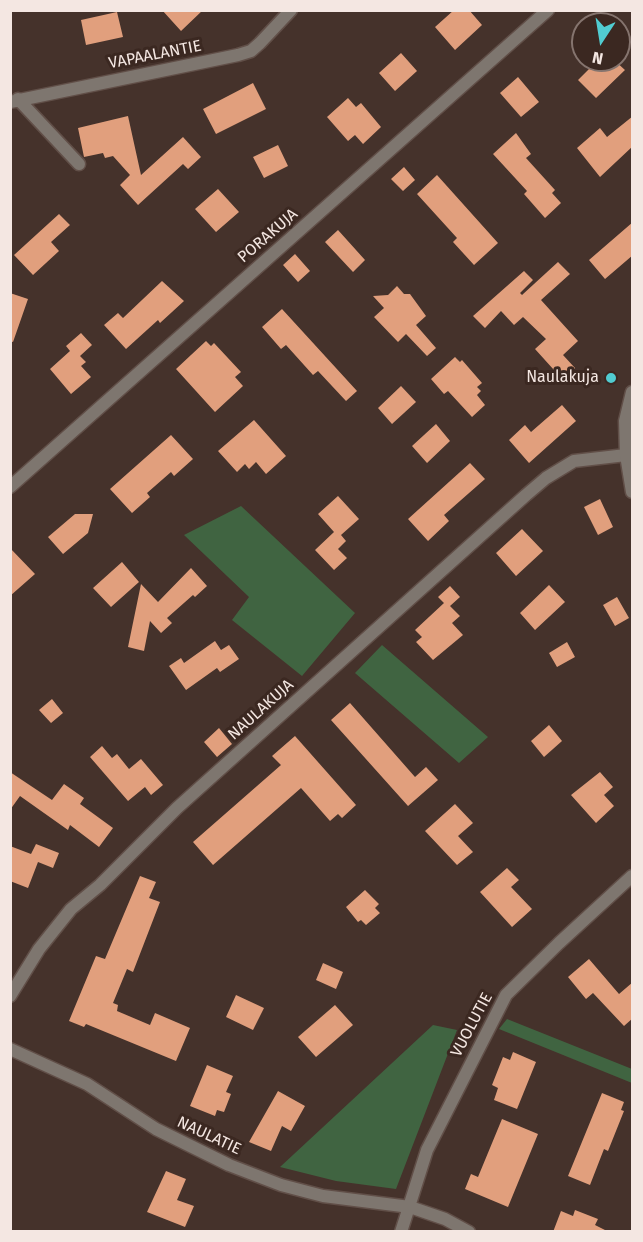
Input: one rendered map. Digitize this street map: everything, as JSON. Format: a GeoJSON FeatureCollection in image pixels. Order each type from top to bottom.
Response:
{"type":"FeatureCollection","features":[{"type":"Feature","properties":{"kind":"street","name":"VAPAALANTIE"},"geometry":{"type":"LineString","coordinates":[[14,100],[238,56],[251,51],[260,44],[291,10]]}},
{"type":"Feature","properties":{"kind":"street","name":"PORAKUJA"},"geometry":{"type":"LineString","coordinates":[[10,487],[548,10]]}},
{"type":"Feature","properties":{"kind":"street"},"geometry":{"type":"LineString","coordinates":[[14,100],[79,164]]}},
{"type":"Feature","properties":{"kind":"street"},"geometry":{"type":"LineString","coordinates":[[633,392],[625,421],[626,455],[633,492]]}},
{"type":"Feature","properties":{"kind":"street","name":"NAULAKUJA"},"geometry":{"type":"LineString","coordinates":[[10,996],[39,949],[71,909],[100,885],[177,808],[530,491],[574,461],[626,455]]}},
{"type":"Feature","properties":{"kind":"street","name":"VUOLUTIE"},"geometry":{"type":"LineString","coordinates":[[401,1232],[427,1150],[506,996],[559,943],[633,876]]}},
{"type":"Feature","properties":{"kind":"street","name":"NAULATIE"},"geometry":{"type":"LineString","coordinates":[[10,1049],[87,1084],[156,1129],[229,1165],[281,1185],[323,1196],[410,1207],[445,1219],[469,1232]]}},
{"type":"Feature","properties":{"kind":"green space"},"geometry":{"type":"Polygon","coordinates":[[[241,506],[355,613],[302,676],[232,620],[249,597],[184,535],[241,506]]]}},
{"type":"Feature","properties":{"kind":"green space"},"geometry":{"type":"Polygon","coordinates":[[[382,645],[488,737],[459,763],[355,673],[382,645]]]}},
{"type":"Feature","properties":{"kind":"green space"},"geometry":{"type":"Polygon","coordinates":[[[507,1019],[632,1069],[632,1083],[499,1029],[507,1019]]]}},
{"type":"Feature","properties":{"kind":"green space"},"geometry":{"type":"Polygon","coordinates":[[[433,1025],[457,1030],[396,1189],[336,1181],[280,1167],[433,1025]]]}},
{"type":"Feature","properties":{"kind":"building"},"geometry":{"type":"Polygon","coordinates":[[[162,10],[203,10],[181,31],[162,10]]]}},
{"type":"Feature","properties":{"kind":"building"},"geometry":{"type":"Polygon","coordinates":[[[454,10],[469,10],[482,25],[455,50],[435,27],[454,10]]]}},
{"type":"Feature","properties":{"kind":"building"},"geometry":{"type":"Polygon","coordinates":[[[117,12],[123,37],[86,45],[81,20],[117,12]]]}},
{"type":"Feature","properties":{"kind":"building"},"geometry":{"type":"Polygon","coordinates":[[[401,53],[417,71],[395,91],[379,73],[401,53]]]}},
{"type":"Feature","properties":{"kind":"building"},"geometry":{"type":"Polygon","coordinates":[[[586,72],[623,72],[596,98],[578,80],[586,72]]]}},
{"type":"Feature","properties":{"kind":"building"},"geometry":{"type":"Polygon","coordinates":[[[518,77],[539,102],[521,117],[500,93],[518,77]]]}},
{"type":"Feature","properties":{"kind":"building"},"geometry":{"type":"Polygon","coordinates":[[[253,83],[266,109],[216,134],[203,109],[253,83]]]}},
{"type":"Feature","properties":{"kind":"building"},"geometry":{"type":"Polygon","coordinates":[[[348,98],[356,107],[361,103],[381,127],[363,144],[355,135],[348,141],[327,117],[348,98]]]}},
{"type":"Feature","properties":{"kind":"building"},"geometry":{"type":"Polygon","coordinates":[[[128,116],[141,175],[183,137],[201,157],[188,169],[183,164],[138,205],[120,185],[130,175],[113,156],[105,158],[103,153],[84,157],[78,128],[128,116]]]}},
{"type":"Feature","properties":{"kind":"building"},"geometry":{"type":"Polygon","coordinates":[[[633,116],[633,146],[600,177],[577,148],[600,128],[607,137],[633,116]]]}},
{"type":"Feature","properties":{"kind":"building"},"geometry":{"type":"Polygon","coordinates":[[[516,133],[531,154],[526,158],[555,190],[552,193],[561,203],[545,218],[524,194],[527,191],[493,154],[516,133]]]}},
{"type":"Feature","properties":{"kind":"building"},"geometry":{"type":"Polygon","coordinates":[[[278,145],[288,166],[264,178],[253,157],[278,145]]]}},
{"type":"Feature","properties":{"kind":"building"},"geometry":{"type":"Polygon","coordinates":[[[404,167],[415,180],[403,191],[391,179],[404,167]]]}},
{"type":"Feature","properties":{"kind":"building"},"geometry":{"type":"Polygon","coordinates":[[[437,175],[498,243],[474,265],[453,242],[457,238],[417,194],[437,175]]]}},
{"type":"Feature","properties":{"kind":"building"},"geometry":{"type":"Polygon","coordinates":[[[218,189],[239,212],[216,232],[195,209],[218,189]]]}},
{"type":"Feature","properties":{"kind":"building"},"geometry":{"type":"Polygon","coordinates":[[[59,214],[70,225],[51,242],[59,251],[33,275],[14,255],[59,214]]]}},
{"type":"Feature","properties":{"kind":"building"},"geometry":{"type":"Polygon","coordinates":[[[633,222],[633,255],[605,279],[589,260],[633,222]]]}},
{"type":"Feature","properties":{"kind":"building"},"geometry":{"type":"Polygon","coordinates":[[[338,230],[365,260],[353,272],[325,242],[338,230]]]}},
{"type":"Feature","properties":{"kind":"building"},"geometry":{"type":"Polygon","coordinates":[[[295,254],[310,271],[298,282],[283,265],[295,254]]]}},
{"type":"Feature","properties":{"kind":"building"},"geometry":{"type":"Polygon","coordinates":[[[558,262],[570,274],[541,300],[578,341],[563,355],[575,368],[563,380],[535,349],[546,339],[523,317],[514,325],[501,311],[485,328],[473,316],[524,271],[533,280],[520,293],[522,295],[558,262]]]}},
{"type":"Feature","properties":{"kind":"building"},"geometry":{"type":"Polygon","coordinates":[[[162,281],[184,301],[160,323],[158,320],[126,349],[104,325],[118,313],[123,318],[162,281]]]}},
{"type":"Feature","properties":{"kind":"building"},"geometry":{"type":"Polygon","coordinates":[[[397,286],[404,294],[410,294],[426,316],[416,325],[436,348],[427,356],[406,334],[398,342],[374,317],[384,308],[373,296],[388,295],[397,286]]]}},
{"type":"Feature","properties":{"kind":"building"},"geometry":{"type":"Polygon","coordinates":[[[10,293],[28,299],[13,342],[10,341],[10,293]]]}},
{"type":"Feature","properties":{"kind":"building"},"geometry":{"type":"Polygon","coordinates":[[[282,309],[357,391],[346,401],[318,371],[313,375],[286,345],[281,349],[262,327],[282,309]]]}},
{"type":"Feature","properties":{"kind":"building"},"geometry":{"type":"Polygon","coordinates":[[[81,333],[92,345],[80,356],[86,362],[81,366],[91,377],[71,394],[50,369],[70,351],[66,346],[81,333]]]}},
{"type":"Feature","properties":{"kind":"building"},"geometry":{"type":"Polygon","coordinates":[[[206,341],[211,346],[214,343],[241,372],[235,377],[243,386],[215,412],[176,369],[206,341]]]}},
{"type":"Feature","properties":{"kind":"building"},"geometry":{"type":"Polygon","coordinates":[[[455,357],[460,362],[462,360],[482,383],[477,387],[481,391],[477,395],[485,405],[472,417],[448,391],[444,394],[431,379],[455,357]]]}},
{"type":"Feature","properties":{"kind":"building"},"geometry":{"type":"Polygon","coordinates":[[[401,386],[416,402],[392,424],[378,408],[401,386]]]}},
{"type":"Feature","properties":{"kind":"building"},"geometry":{"type":"Polygon","coordinates":[[[562,405],[576,421],[529,463],[509,440],[525,425],[531,432],[562,405]]]}},
{"type":"Feature","properties":{"kind":"building"},"geometry":{"type":"Polygon","coordinates":[[[254,420],[286,456],[266,474],[256,462],[249,469],[245,464],[237,472],[218,451],[254,420]]]}},
{"type":"Feature","properties":{"kind":"building"},"geometry":{"type":"Polygon","coordinates":[[[436,424],[450,441],[427,463],[412,446],[436,424]]]}},
{"type":"Feature","properties":{"kind":"building"},"geometry":{"type":"Polygon","coordinates":[[[171,435],[193,459],[174,476],[171,472],[147,493],[150,497],[132,513],[110,489],[171,435]]]}},
{"type":"Feature","properties":{"kind":"building"},"geometry":{"type":"Polygon","coordinates":[[[470,463],[485,479],[444,515],[449,521],[428,541],[408,519],[470,463]]]}},
{"type":"Feature","properties":{"kind":"building"},"geometry":{"type":"Polygon","coordinates":[[[338,496],[359,519],[341,535],[346,541],[338,549],[347,558],[334,570],[315,550],[334,532],[318,514],[338,496]]]}},
{"type":"Feature","properties":{"kind":"building"},"geometry":{"type":"Polygon","coordinates":[[[600,499],[613,527],[598,535],[584,507],[600,499]]]}},
{"type":"Feature","properties":{"kind":"building"},"geometry":{"type":"Polygon","coordinates":[[[75,514],[93,514],[88,533],[63,554],[48,537],[75,514]]]}},
{"type":"Feature","properties":{"kind":"building"},"geometry":{"type":"Polygon","coordinates":[[[522,529],[543,551],[516,576],[496,553],[522,529]]]}},
{"type":"Feature","properties":{"kind":"building"},"geometry":{"type":"Polygon","coordinates":[[[10,548],[35,574],[10,596],[10,548]]]}},
{"type":"Feature","properties":{"kind":"building"},"geometry":{"type":"Polygon","coordinates":[[[122,562],[139,582],[111,607],[93,588],[122,562]]]}},
{"type":"Feature","properties":{"kind":"building"},"geometry":{"type":"Polygon","coordinates":[[[191,568],[207,586],[167,618],[172,623],[161,633],[150,621],[144,651],[128,647],[141,584],[158,602],[191,568]]]}},
{"type":"Feature","properties":{"kind":"building"},"geometry":{"type":"Polygon","coordinates":[[[549,585],[565,602],[535,630],[520,613],[549,585]]]}},
{"type":"Feature","properties":{"kind":"building"},"geometry":{"type":"Polygon","coordinates":[[[450,586],[460,597],[450,606],[460,616],[452,623],[463,635],[433,660],[416,642],[422,637],[415,630],[444,603],[438,597],[450,586]]]}},
{"type":"Feature","properties":{"kind":"building"},"geometry":{"type":"Polygon","coordinates":[[[617,597],[629,618],[615,626],[603,605],[617,597]]]}},
{"type":"Feature","properties":{"kind":"building"},"geometry":{"type":"Polygon","coordinates":[[[215,641],[221,650],[229,645],[239,659],[220,672],[217,668],[186,690],[169,666],[181,658],[184,663],[215,641]]]}},
{"type":"Feature","properties":{"kind":"building"},"geometry":{"type":"Polygon","coordinates":[[[567,642],[575,657],[557,667],[549,653],[567,642]]]}},
{"type":"Feature","properties":{"kind":"building"},"geometry":{"type":"Polygon","coordinates":[[[52,699],[63,713],[51,723],[39,710],[52,699]]]}},
{"type":"Feature","properties":{"kind":"building"},"geometry":{"type":"Polygon","coordinates":[[[350,703],[415,777],[426,767],[438,780],[408,806],[331,720],[350,703]]]}},
{"type":"Feature","properties":{"kind":"building"},"geometry":{"type":"Polygon","coordinates":[[[549,725],[562,741],[544,757],[531,741],[549,725]]]}},
{"type":"Feature","properties":{"kind":"building"},"geometry":{"type":"Polygon","coordinates":[[[219,728],[232,744],[217,757],[204,742],[219,728]]]}},
{"type":"Feature","properties":{"kind":"building"},"geometry":{"type":"Polygon","coordinates":[[[295,736],[356,805],[342,818],[338,814],[330,821],[301,788],[213,865],[193,842],[281,765],[272,756],[295,736]]]}},
{"type":"Feature","properties":{"kind":"building"},"geometry":{"type":"Polygon","coordinates":[[[102,746],[112,758],[117,754],[129,769],[141,759],[163,785],[151,795],[145,787],[128,801],[90,757],[102,746]]]}},
{"type":"Feature","properties":{"kind":"building"},"geometry":{"type":"Polygon","coordinates":[[[10,772],[52,800],[64,784],[84,798],[80,804],[113,828],[99,847],[70,825],[68,830],[20,796],[10,810],[10,772]]]}},
{"type":"Feature","properties":{"kind":"building"},"geometry":{"type":"Polygon","coordinates":[[[600,772],[613,787],[604,795],[614,806],[596,823],[571,795],[600,772]]]}},
{"type":"Feature","properties":{"kind":"building"},"geometry":{"type":"Polygon","coordinates":[[[455,804],[473,823],[458,836],[473,852],[457,865],[425,831],[455,804]]]}},
{"type":"Feature","properties":{"kind":"building"},"geometry":{"type":"Polygon","coordinates":[[[36,844],[59,853],[53,868],[38,862],[28,888],[10,881],[10,846],[31,854],[36,844]]]}},
{"type":"Feature","properties":{"kind":"building"},"geometry":{"type":"Polygon","coordinates":[[[507,868],[519,880],[511,887],[532,909],[512,927],[480,892],[507,868]]]}},
{"type":"Feature","properties":{"kind":"building"},"geometry":{"type":"Polygon","coordinates":[[[140,876],[156,882],[149,898],[160,902],[133,972],[127,969],[113,1003],[118,1005],[117,1011],[150,1025],[155,1013],[190,1028],[176,1061],[86,1024],[84,1027],[69,1021],[96,956],[105,959],[140,876]]]}},
{"type":"Feature","properties":{"kind":"building"},"geometry":{"type":"Polygon","coordinates":[[[365,890],[379,904],[375,908],[380,913],[366,925],[361,920],[358,922],[346,907],[365,890]]]}},
{"type":"Feature","properties":{"kind":"building"},"geometry":{"type":"Polygon","coordinates":[[[589,959],[619,994],[633,982],[633,1018],[624,1026],[593,993],[586,999],[568,977],[589,959]]]}},
{"type":"Feature","properties":{"kind":"building"},"geometry":{"type":"Polygon","coordinates":[[[323,963],[343,972],[336,989],[316,980],[323,963]]]}},
{"type":"Feature","properties":{"kind":"building"},"geometry":{"type":"Polygon","coordinates":[[[236,995],[264,1008],[253,1030],[226,1017],[236,995]]]}},
{"type":"Feature","properties":{"kind":"building"},"geometry":{"type":"Polygon","coordinates":[[[335,1005],[353,1025],[316,1057],[298,1037],[335,1005]]]}},
{"type":"Feature","properties":{"kind":"building"},"geometry":{"type":"Polygon","coordinates":[[[513,1052],[536,1062],[517,1109],[494,1100],[498,1088],[492,1085],[503,1057],[510,1060],[513,1052]]]}},
{"type":"Feature","properties":{"kind":"building"},"geometry":{"type":"Polygon","coordinates":[[[207,1065],[233,1076],[226,1092],[231,1094],[224,1112],[217,1110],[215,1116],[190,1106],[207,1065]]]}},
{"type":"Feature","properties":{"kind":"building"},"geometry":{"type":"Polygon","coordinates":[[[278,1091],[305,1106],[291,1131],[282,1126],[271,1151],[249,1142],[278,1091]]]}},
{"type":"Feature","properties":{"kind":"building"},"geometry":{"type":"Polygon","coordinates":[[[602,1093],[624,1102],[621,1110],[624,1111],[608,1151],[604,1149],[590,1185],[568,1176],[602,1093]]]}},
{"type":"Feature","properties":{"kind":"building"},"geometry":{"type":"Polygon","coordinates":[[[502,1119],[538,1134],[508,1207],[465,1189],[471,1174],[478,1177],[502,1119]]]}},
{"type":"Feature","properties":{"kind":"building"},"geometry":{"type":"Polygon","coordinates":[[[166,1171],[186,1179],[177,1200],[194,1206],[185,1227],[147,1212],[166,1171]]]}},
{"type":"Feature","properties":{"kind":"building"},"geometry":{"type":"Polygon","coordinates":[[[575,1210],[598,1219],[595,1225],[609,1232],[553,1232],[561,1211],[573,1216],[575,1210]]]}},
{"type":"Feature","properties":{"kind":"place","name":"Naulakuja"},"geometry":{"type":"Point","coordinates":[611,378]}}]}
